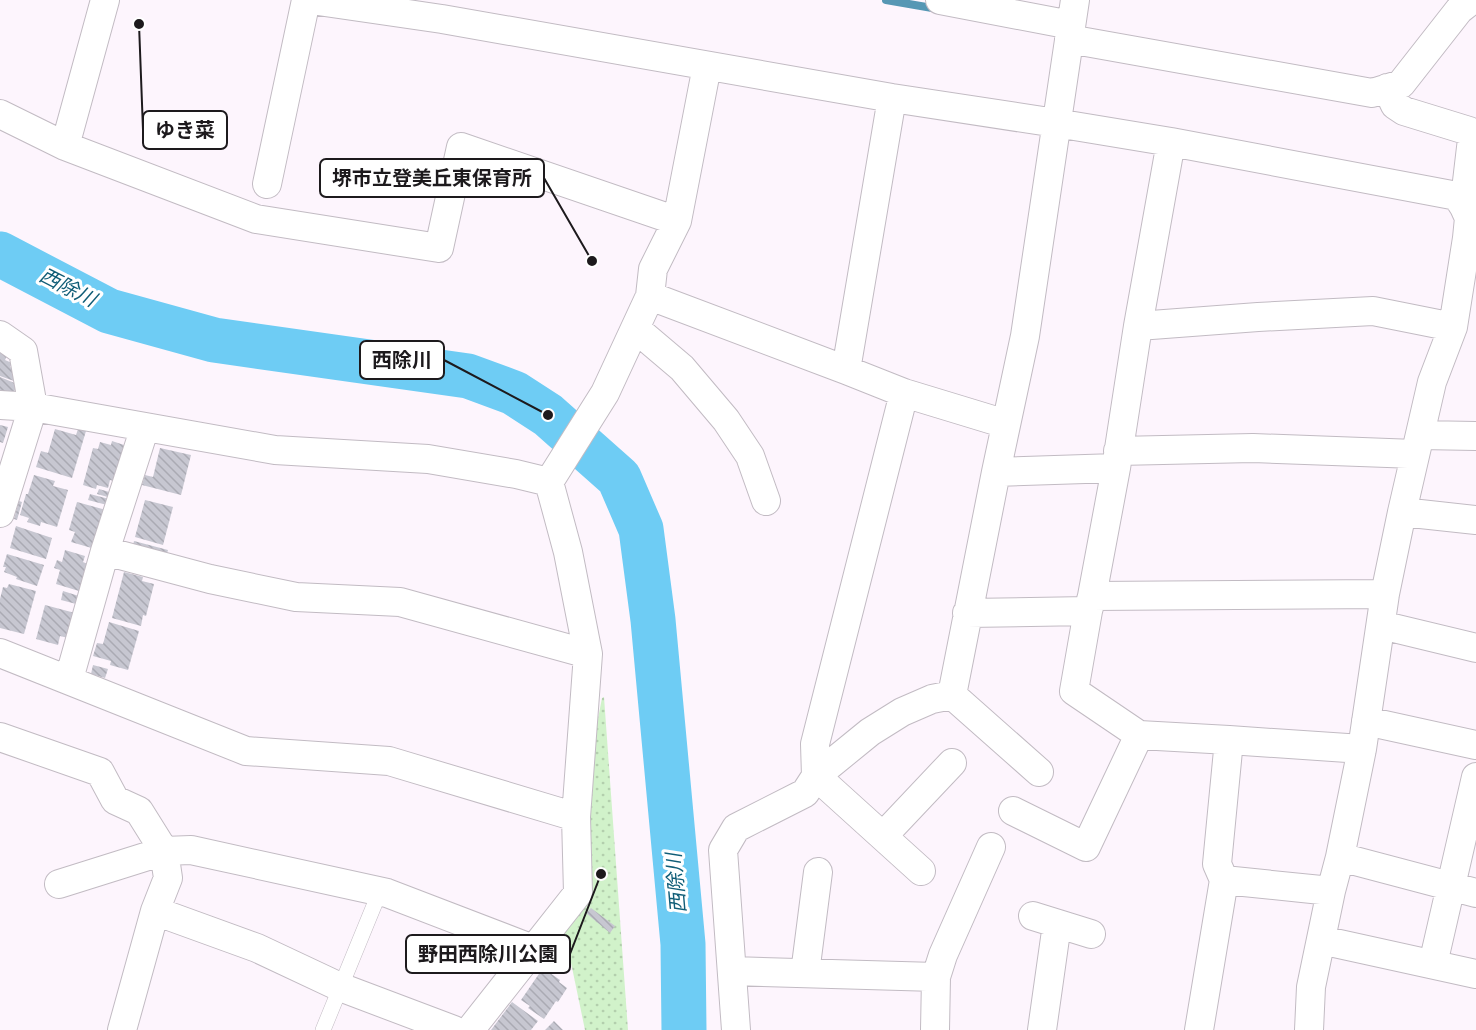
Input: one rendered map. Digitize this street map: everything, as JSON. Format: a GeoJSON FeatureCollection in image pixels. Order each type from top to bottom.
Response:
{"type":"FeatureCollection","features":[{"type":"Feature","properties":{"kind":"street"},"geometry":{"type":"LineString","coordinates":[[65,146],[105,0]]}},
{"type":"Feature","properties":{"kind":"street"},"geometry":{"type":"LineString","coordinates":[[267,184],[306,0]]}},
{"type":"Feature","properties":{"kind":"street"},"geometry":{"type":"LineString","coordinates":[[311,0],[442,19],[892,98],[1171,141],[1457,196],[1469,219]]}},
{"type":"Feature","properties":{"kind":"street"},"geometry":{"type":"LineString","coordinates":[[940,0],[1071,21],[1372,93],[1401,84],[1459,9],[1472,0]]}},
{"type":"Feature","properties":{"kind":"street"},"geometry":{"type":"LineString","coordinates":[[952,695],[1025,336],[1071,21]]}},
{"type":"Feature","properties":{"kind":"street"},"geometry":{"type":"LineString","coordinates":[[470,1030],[578,892],[576,818],[588,654],[551,478],[605,393],[650,296],[653,268],[677,221],[707,66]]}},
{"type":"Feature","properties":{"kind":"street"},"geometry":{"type":"LineString","coordinates":[[1309,1030],[1311,987],[1362,749],[1385,594],[1432,382],[1453,327],[1469,219],[1472,139],[1469,130],[1404,111],[1395,105],[1387,88]]}},
{"type":"Feature","properties":{"kind":"street"},"geometry":{"type":"LineString","coordinates":[[846,370],[892,98]]}},
{"type":"Feature","properties":{"kind":"street"},"geometry":{"type":"LineString","coordinates":[[0,114],[65,146],[256,219],[439,248],[461,147],[677,221]]}},
{"type":"Feature","properties":{"kind":"street"},"geometry":{"type":"LineString","coordinates":[[1171,141],[1117,459],[1074,691],[1139,735],[1362,749]]}},
{"type":"Feature","properties":{"kind":"street"},"geometry":{"type":"LineString","coordinates":[[650,296],[904,393],[1006,424]]}},
{"type":"Feature","properties":{"kind":"street"},"geometry":{"type":"LineString","coordinates":[[1138,326],[1373,311],[1453,327]]}},
{"type":"Feature","properties":{"kind":"street"},"geometry":{"type":"LineString","coordinates":[[636,329],[682,368],[726,420],[750,456],[766,501]]}},
{"type":"Feature","properties":{"kind":"street"},"geometry":{"type":"LineString","coordinates":[[0,334],[23,351],[33,407],[0,513]]}},
{"type":"Feature","properties":{"kind":"street"},"geometry":{"type":"LineString","coordinates":[[904,393],[814,744],[816,776],[921,871]]}},
{"type":"Feature","properties":{"kind":"street"},"geometry":{"type":"LineString","coordinates":[[0,405],[33,407],[275,450],[428,459],[551,478]]}},
{"type":"Feature","properties":{"kind":"street"},"geometry":{"type":"LineString","coordinates":[[69,680],[105,551],[145,427]]}},
{"type":"Feature","properties":{"kind":"street"},"geometry":{"type":"LineString","coordinates":[[996,472],[1253,448],[1417,445],[1476,436]]}},
{"type":"Feature","properties":{"kind":"street"},"geometry":{"type":"LineString","coordinates":[[1402,512],[1476,520]]}},
{"type":"Feature","properties":{"kind":"street"},"geometry":{"type":"LineString","coordinates":[[105,551],[210,579],[296,597],[400,602],[588,654]]}},
{"type":"Feature","properties":{"kind":"street"},"geometry":{"type":"LineString","coordinates":[[967,613],[1090,604],[1385,594]]}},
{"type":"Feature","properties":{"kind":"street"},"geometry":{"type":"LineString","coordinates":[[1381,625],[1476,648]]}},
{"type":"Feature","properties":{"kind":"street"},"geometry":{"type":"LineString","coordinates":[[0,653],[246,751],[388,761],[576,818]]}},
{"type":"Feature","properties":{"kind":"street"},"geometry":{"type":"LineString","coordinates":[[736,1030],[723,850],[736,828],[805,793],[816,776],[870,732],[902,712],[932,699],[952,695]]}},
{"type":"Feature","properties":{"kind":"street"},"geometry":{"type":"LineString","coordinates":[[952,695],[1039,772]]}},
{"type":"Feature","properties":{"kind":"street"},"geometry":{"type":"LineString","coordinates":[[1366,721],[1476,745]]}},
{"type":"Feature","properties":{"kind":"street"},"geometry":{"type":"LineString","coordinates":[[1012,811],[1086,848],[1139,735]]}},
{"type":"Feature","properties":{"kind":"street"},"geometry":{"type":"LineString","coordinates":[[0,737],[100,772],[115,800],[139,811],[164,851],[168,878],[155,911],[122,1030]]}},
{"type":"Feature","properties":{"kind":"street"},"geometry":{"type":"LineString","coordinates":[[1200,1030],[1224,880],[1217,864],[1228,740]]}},
{"type":"Feature","properties":{"kind":"street"},"geometry":{"type":"LineString","coordinates":[[882,836],[952,763]]}},
{"type":"Feature","properties":{"kind":"street"},"geometry":{"type":"LineString","coordinates":[[1432,964],[1463,890],[1476,777]]}},
{"type":"Feature","properties":{"kind":"street"},"geometry":{"type":"LineString","coordinates":[[935,1030],[936,977],[943,955],[991,847]]}},
{"type":"Feature","properties":{"kind":"street"},"geometry":{"type":"LineString","coordinates":[[59,884],[164,851],[191,850],[380,891],[533,949]]}},
{"type":"Feature","properties":{"kind":"street"},"geometry":{"type":"LineString","coordinates":[[1340,857],[1463,890]]}},
{"type":"Feature","properties":{"kind":"street"},"geometry":{"type":"LineString","coordinates":[[805,973],[818,873]]}},
{"type":"Feature","properties":{"kind":"street"},"geometry":{"type":"LineString","coordinates":[[1224,880],[1331,891]]}},
{"type":"Feature","properties":{"kind":"street"},"geometry":{"type":"LineString","coordinates":[[155,911],[257,948],[340,987],[454,1030]]}},
{"type":"Feature","properties":{"kind":"street"},"geometry":{"type":"LineString","coordinates":[[1042,1030],[1045,920],[1091,934]]}},
{"type":"Feature","properties":{"kind":"street"},"geometry":{"type":"LineString","coordinates":[[1321,940],[1476,974]]}},
{"type":"Feature","properties":{"kind":"street"},"geometry":{"type":"LineString","coordinates":[[732,971],[936,977]]}},
{"type":"Feature","properties":{"kind":"lane"},"geometry":{"type":"LineString","coordinates":[[323,1030],[380,891]]}},
{"type":"Feature","properties":{"kind":"green space"},"geometry":{"type":"Polygon","coordinates":[[[604,697],[628,1030],[585,1030],[564,929],[586,847],[595,734],[604,697]]]}},
{"type":"Feature","properties":{"kind":"building"},"geometry":{"type":"Polygon","coordinates":[[[0,351],[8,354],[5,360],[12,363],[10,367],[16,370],[14,381],[0,376],[0,351]]]}},
{"type":"Feature","properties":{"kind":"building"},"geometry":{"type":"Polygon","coordinates":[[[0,377],[17,384],[13,395],[0,398],[0,377]]]}},
{"type":"Feature","properties":{"kind":"building"},"geometry":{"type":"Polygon","coordinates":[[[0,425],[8,427],[3,443],[0,442],[0,425]]]}},
{"type":"Feature","properties":{"kind":"building"},"geometry":{"type":"Polygon","coordinates":[[[55,429],[76,435],[78,429],[86,431],[72,478],[36,467],[41,451],[48,453],[55,429]]]}},
{"type":"Feature","properties":{"kind":"building"},"geometry":{"type":"Polygon","coordinates":[[[112,441],[127,446],[117,482],[110,480],[108,488],[97,485],[96,489],[83,485],[93,448],[98,449],[100,442],[111,445],[112,441]]]}},
{"type":"Feature","properties":{"kind":"building"},"geometry":{"type":"Polygon","coordinates":[[[160,448],[191,455],[181,495],[142,485],[145,475],[153,477],[160,448]]]}},
{"type":"Feature","properties":{"kind":"building"},"geometry":{"type":"Polygon","coordinates":[[[34,475],[55,481],[53,486],[68,490],[57,527],[41,522],[40,526],[27,522],[29,518],[20,515],[34,475]]]}},
{"type":"Feature","properties":{"kind":"building"},"geometry":{"type":"Polygon","coordinates":[[[99,489],[116,494],[115,499],[97,494],[99,489]]]}},
{"type":"Feature","properties":{"kind":"building"},"geometry":{"type":"Polygon","coordinates":[[[90,494],[109,499],[107,505],[88,500],[90,494]]]}},
{"type":"Feature","properties":{"kind":"building"},"geometry":{"type":"Polygon","coordinates":[[[145,500],[173,507],[163,545],[135,537],[145,500]]]}},
{"type":"Feature","properties":{"kind":"building"},"geometry":{"type":"Polygon","coordinates":[[[19,501],[22,502],[17,520],[14,519],[19,501]]]}},
{"type":"Feature","properties":{"kind":"building"},"geometry":{"type":"Polygon","coordinates":[[[77,502],[106,510],[95,549],[71,542],[75,532],[69,530],[77,502]]]}},
{"type":"Feature","properties":{"kind":"building"},"geometry":{"type":"Polygon","coordinates":[[[16,526],[52,538],[46,559],[10,548],[16,526]]]}},
{"type":"Feature","properties":{"kind":"building"},"geometry":{"type":"Polygon","coordinates":[[[134,541],[168,550],[166,557],[132,549],[134,541]]]}},
{"type":"Feature","properties":{"kind":"building"},"geometry":{"type":"Polygon","coordinates":[[[65,550],[85,556],[83,562],[87,564],[79,591],[56,584],[60,570],[54,568],[57,560],[62,562],[65,550]]]}},
{"type":"Feature","properties":{"kind":"building"},"geometry":{"type":"Polygon","coordinates":[[[7,554],[44,565],[37,586],[4,572],[6,567],[3,567],[7,554]]]}},
{"type":"Feature","properties":{"kind":"building"},"geometry":{"type":"Polygon","coordinates":[[[124,572],[143,577],[142,581],[154,584],[146,616],[143,615],[141,626],[112,618],[124,572]]]}},
{"type":"Feature","properties":{"kind":"building"},"geometry":{"type":"Polygon","coordinates":[[[9,584],[36,591],[24,634],[0,628],[0,599],[3,587],[7,588],[9,584]]]}},
{"type":"Feature","properties":{"kind":"building"},"geometry":{"type":"Polygon","coordinates":[[[63,591],[82,597],[80,605],[61,600],[63,591]]]}},
{"type":"Feature","properties":{"kind":"building"},"geometry":{"type":"Polygon","coordinates":[[[45,605],[75,613],[68,638],[60,636],[58,645],[36,639],[45,605]]]}},
{"type":"Feature","properties":{"kind":"building"},"geometry":{"type":"Polygon","coordinates":[[[109,622],[139,631],[128,670],[110,665],[111,661],[93,656],[97,643],[103,644],[109,622]]]}},
{"type":"Feature","properties":{"kind":"building"},"geometry":{"type":"Polygon","coordinates":[[[93,665],[108,669],[105,678],[91,674],[93,665]]]}},
{"type":"Feature","properties":{"kind":"building"},"geometry":{"type":"Polygon","coordinates":[[[591,908],[615,926],[610,933],[586,913],[591,908]]]}},
{"type":"Feature","properties":{"kind":"building"},"geometry":{"type":"Polygon","coordinates":[[[543,968],[567,988],[544,1019],[521,1000],[543,968]]]}},
{"type":"Feature","properties":{"kind":"building"},"geometry":{"type":"Polygon","coordinates":[[[512,1002],[538,1021],[531,1030],[491,1030],[512,1002]]]}},
{"type":"Feature","properties":{"kind":"building"},"geometry":{"type":"Polygon","coordinates":[[[554,1021],[563,1030],[545,1030],[554,1021]]]}},
{"type":"Feature","properties":{"kind":"waterway"},"geometry":{"type":"LineString","coordinates":[[886,0],[938,9]]}},
{"type":"Feature","properties":{"kind":"waterway","name":"西除川"},"geometry":{"type":"LineString","coordinates":[[0,254],[109,311],[214,340],[468,376],[514,393],[548,415],[619,478],[641,529],[653,620],[683,944],[684,1030]]}},
{"type":"Feature","properties":{"kind":"place","name":"ゆき菜"},"geometry":{"type":"Point","coordinates":[139,24]}},
{"type":"Feature","properties":{"kind":"place","name":"堺市立登美丘東保育所"},"geometry":{"type":"Point","coordinates":[592,261]}},
{"type":"Feature","properties":{"kind":"place","name":"西除川"},"geometry":{"type":"Point","coordinates":[548,415]}},
{"type":"Feature","properties":{"kind":"place","name":"野田西除川公園"},"geometry":{"type":"Point","coordinates":[601,874]}}]}
